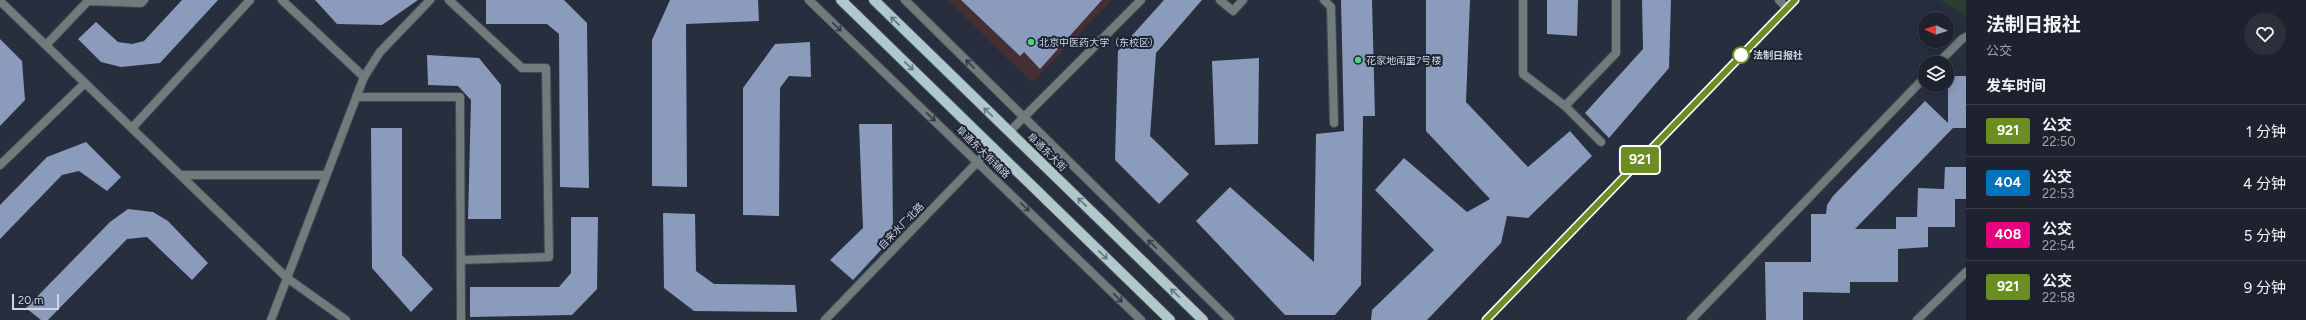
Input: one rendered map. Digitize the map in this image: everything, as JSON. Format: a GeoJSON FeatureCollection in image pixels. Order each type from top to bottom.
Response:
{"type":"FeatureCollection","features":[{"type":"Feature","properties":{"kind":"main road"},"geometry":{"type":"LineString","coordinates":[[841,0],[1170,320]]}},
{"type":"Feature","properties":{"kind":"main road","name":"阜通东大街"},"geometry":{"type":"LineString","coordinates":[[874,0],[1203,320]]}},
{"type":"Feature","properties":{"kind":"street"},"geometry":{"type":"LineString","coordinates":[[46,45],[88,1],[141,3],[144,0]]}},
{"type":"Feature","properties":{"kind":"street"},"geometry":{"type":"LineString","coordinates":[[132,128],[250,0]]}},
{"type":"Feature","properties":{"kind":"street"},"geometry":{"type":"LineString","coordinates":[[282,0],[364,77]]}},
{"type":"Feature","properties":{"kind":"street"},"geometry":{"type":"LineString","coordinates":[[271,320],[364,77],[380,52],[430,0]]}},
{"type":"Feature","properties":{"kind":"street"},"geometry":{"type":"LineString","coordinates":[[449,0],[522,68],[546,68],[549,257],[461,260]]}},
{"type":"Feature","properties":{"kind":"street","name":"阜通东大街辅路"},"geometry":{"type":"LineString","coordinates":[[809,0],[1141,320]]}},
{"type":"Feature","properties":{"kind":"street"},"geometry":{"type":"LineString","coordinates":[[905,0],[1230,320]]}},
{"type":"Feature","properties":{"kind":"street"},"geometry":{"type":"LineString","coordinates":[[1009,132],[1141,0]]}},
{"type":"Feature","properties":{"kind":"street"},"geometry":{"type":"LineString","coordinates":[[1220,0],[1233,11],[1243,0]]}},
{"type":"Feature","properties":{"kind":"street"},"geometry":{"type":"LineString","coordinates":[[1324,0],[1331,7],[1334,123]]}},
{"type":"Feature","properties":{"kind":"street"},"geometry":{"type":"LineString","coordinates":[[1523,0],[1523,74],[1565,106],[1601,142]]}},
{"type":"Feature","properties":{"kind":"street"},"geometry":{"type":"LineString","coordinates":[[1565,106],[1616,53],[1616,0]]}},
{"type":"Feature","properties":{"kind":"street"},"geometry":{"type":"LineString","coordinates":[[1778,0],[1786,8]]}},
{"type":"Feature","properties":{"kind":"street"},"geometry":{"type":"LineString","coordinates":[[1486,320],[1795,0]]}},
{"type":"Feature","properties":{"kind":"street"},"geometry":{"type":"LineString","coordinates":[[0,1],[287,278],[346,320]]}},
{"type":"Feature","properties":{"kind":"street"},"geometry":{"type":"LineString","coordinates":[[1945,56],[1962,39],[1966,37]]}},
{"type":"Feature","properties":{"kind":"street"},"geometry":{"type":"LineString","coordinates":[[0,165],[85,83]]}},
{"type":"Feature","properties":{"kind":"street"},"geometry":{"type":"LineString","coordinates":[[1691,320],[1918,84]]}},
{"type":"Feature","properties":{"kind":"street"},"geometry":{"type":"LineString","coordinates":[[356,97],[460,97],[461,320]]}},
{"type":"Feature","properties":{"kind":"street","name":"自来水厂北路"},"geometry":{"type":"LineString","coordinates":[[825,320],[992,147]]}},
{"type":"Feature","properties":{"kind":"street"},"geometry":{"type":"LineString","coordinates":[[181,175],[326,174]]}},
{"type":"Feature","properties":{"kind":"street"},"geometry":{"type":"LineString","coordinates":[[1917,320],[1966,272]]}},
{"type":"Feature","properties":{"kind":"shaded area","name":"北京中医药大学（东校区）"},"geometry":{"type":"Polygon","coordinates":[[[948,0],[1112,0],[1032,83],[948,0]]]}},
{"type":"Feature","properties":{"kind":"green space"},"geometry":{"type":"Polygon","coordinates":[[[1940,0],[1966,0],[1966,16],[1940,0]]]}},
{"type":"Feature","properties":{"kind":"building"},"geometry":{"type":"Polygon","coordinates":[[[182,0],[218,0],[160,63],[121,67],[101,62],[78,39],[96,22],[118,42],[132,44],[144,41],[182,0]]]}},
{"type":"Feature","properties":{"kind":"building"},"geometry":{"type":"Polygon","coordinates":[[[315,0],[418,0],[382,25],[337,24],[315,0]]]}},
{"type":"Feature","properties":{"kind":"building"},"geometry":{"type":"Polygon","coordinates":[[[486,0],[564,0],[587,23],[589,188],[560,187],[559,34],[547,24],[486,24],[486,0]]]}},
{"type":"Feature","properties":{"kind":"building"},"geometry":{"type":"Polygon","coordinates":[[[670,0],[758,0],[759,21],[686,24],[687,187],[652,186],[652,40],[670,0]]]}},
{"type":"Feature","properties":{"kind":"building","name":"北京中医药大学（东校区）"},"geometry":{"type":"Polygon","coordinates":[[[961,0],[1102,0],[1040,69],[1024,52],[1020,56],[961,0]]]}},
{"type":"Feature","properties":{"kind":"building"},"geometry":{"type":"Polygon","coordinates":[[[1164,0],[1202,0],[1156,53],[1150,136],[1189,174],[1159,204],[1115,160],[1118,51],[1164,0]]]}},
{"type":"Feature","properties":{"kind":"building"},"geometry":{"type":"Polygon","coordinates":[[[1341,0],[1372,0],[1375,116],[1363,116],[1361,285],[1335,315],[1285,315],[1196,221],[1230,187],[1314,262],[1316,134],[1344,131],[1341,0]]]}},
{"type":"Feature","properties":{"kind":"building"},"geometry":{"type":"Polygon","coordinates":[[[1426,0],[1470,0],[1466,102],[1528,167],[1570,131],[1592,156],[1528,218],[1507,216],[1501,243],[1427,320],[1371,320],[1372,310],[1434,250],[1375,190],[1404,158],[1467,212],[1490,199],[1426,131],[1426,0]]]}},
{"type":"Feature","properties":{"kind":"building"},"geometry":{"type":"Polygon","coordinates":[[[1547,0],[1578,0],[1577,36],[1547,34],[1547,0]]]}},
{"type":"Feature","properties":{"kind":"building"},"geometry":{"type":"Polygon","coordinates":[[[1642,0],[1671,0],[1669,68],[1609,138],[1585,113],[1643,49],[1642,0]]]}},
{"type":"Feature","properties":{"kind":"building"},"geometry":{"type":"Polygon","coordinates":[[[0,39],[22,61],[25,100],[0,126],[0,39]]]}},
{"type":"Feature","properties":{"kind":"building"},"geometry":{"type":"Polygon","coordinates":[[[810,42],[811,77],[789,76],[780,88],[779,216],[743,215],[743,88],[775,44],[810,42]]]}},
{"type":"Feature","properties":{"kind":"building"},"geometry":{"type":"Polygon","coordinates":[[[427,55],[479,58],[501,85],[501,219],[468,219],[471,100],[458,86],[428,85],[427,55]]]}},
{"type":"Feature","properties":{"kind":"building"},"geometry":{"type":"Polygon","coordinates":[[[1259,58],[1258,144],[1215,145],[1212,61],[1259,58]]]}},
{"type":"Feature","properties":{"kind":"building"},"geometry":{"type":"Polygon","coordinates":[[[1954,76],[1966,76],[1966,128],[1953,128],[1855,229],[1896,229],[1896,217],[1917,217],[1918,188],[1944,189],[1945,167],[1966,167],[1966,199],[1955,199],[1955,227],[1928,227],[1928,247],[1898,249],[1898,282],[1850,282],[1850,293],[1803,292],[1803,320],[1766,320],[1765,262],[1811,262],[1811,214],[1826,214],[1827,205],[1833,196],[1925,101],[1948,123],[1948,92],[1954,92],[1954,76]]]}},
{"type":"Feature","properties":{"kind":"building"},"geometry":{"type":"Polygon","coordinates":[[[859,124],[892,124],[893,237],[853,280],[830,260],[863,228],[859,124]]]}},
{"type":"Feature","properties":{"kind":"building"},"geometry":{"type":"Polygon","coordinates":[[[371,128],[402,128],[402,255],[433,289],[411,312],[372,268],[371,128]]]}},
{"type":"Feature","properties":{"kind":"building"},"geometry":{"type":"Polygon","coordinates":[[[86,142],[121,177],[107,191],[79,171],[62,175],[0,239],[0,205],[47,157],[86,142]]]}},
{"type":"Feature","properties":{"kind":"building"},"geometry":{"type":"Polygon","coordinates":[[[128,209],[153,212],[168,221],[208,263],[192,280],[147,237],[127,239],[48,320],[41,320],[26,308],[110,222],[128,209]]]}},
{"type":"Feature","properties":{"kind":"building"},"geometry":{"type":"Polygon","coordinates":[[[663,213],[695,214],[696,271],[714,284],[795,285],[797,312],[694,311],[664,288],[663,213]]]}},
{"type":"Feature","properties":{"kind":"building"},"geometry":{"type":"Polygon","coordinates":[[[571,217],[598,217],[597,289],[572,315],[470,317],[470,287],[559,287],[571,273],[571,217]]]}},
{"type":"Feature","properties":{"kind":"bus line","name":"921"},"geometry":{"type":"LineString","coordinates":[[1486,320],[1795,0]]}},
{"type":"Feature","properties":{"kind":"place","name":"北京中医药大学（东校区）"},"geometry":{"type":"Point","coordinates":[1031,42]}},
{"type":"Feature","properties":{"kind":"place","name":"法制日报社"},"geometry":{"type":"Point","coordinates":[1741,55]}},
{"type":"Feature","properties":{"kind":"place","name":"花家地南里7号楼"},"geometry":{"type":"Point","coordinates":[1358,60]}}]}
